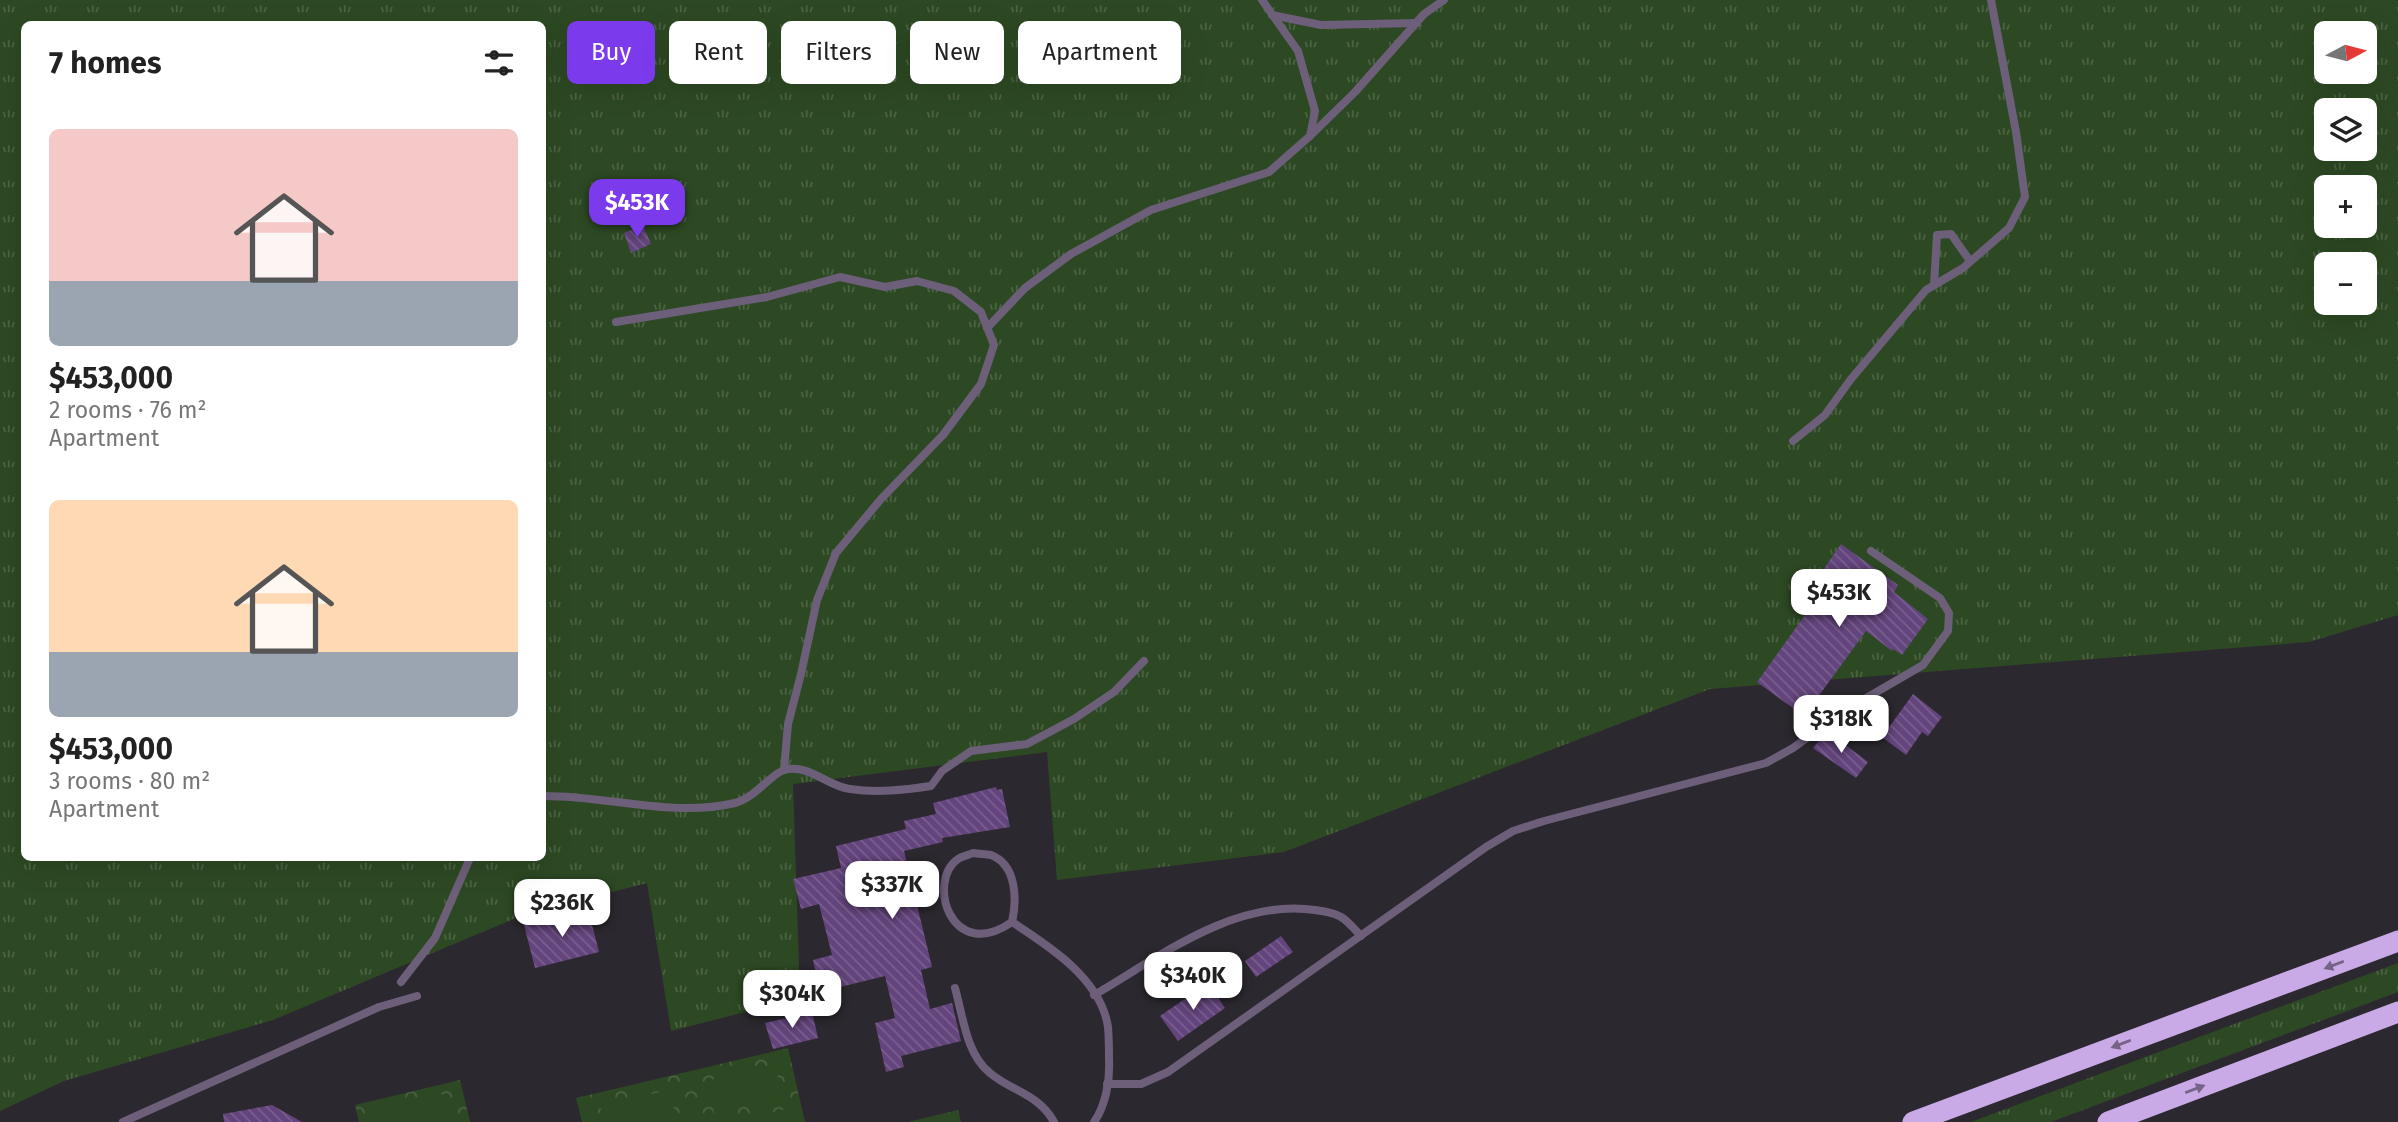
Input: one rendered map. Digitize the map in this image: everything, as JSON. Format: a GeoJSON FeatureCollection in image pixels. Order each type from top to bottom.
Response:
{"type":"FeatureCollection","features":[{"type":"Feature","properties":{"kind":"highway"},"geometry":{"type":"LineString","coordinates":[[1913,1122],[2398,941]]}},
{"type":"Feature","properties":{"kind":"highway"},"geometry":{"type":"LineString","coordinates":[[2108,1122],[2398,1012]]}},
{"type":"Feature","properties":{"kind":"lane"},"geometry":{"type":"LineString","coordinates":[[1262,0],[1298,51],[1315,111],[1310,136]]}},
{"type":"Feature","properties":{"kind":"lane"},"geometry":{"type":"LineString","coordinates":[[987,328],[1024,288],[1071,254],[1151,211],[1269,172],[1355,92],[1424,14],[1444,0]]}},
{"type":"Feature","properties":{"kind":"lane"},"geometry":{"type":"LineString","coordinates":[[1793,441],[1825,415],[1875,349],[1926,290],[1970,261],[2009,228],[2025,197],[2016,132],[1991,0]]}},
{"type":"Feature","properties":{"kind":"lane"},"geometry":{"type":"LineString","coordinates":[[1272,15],[1321,25],[1417,23]]}},
{"type":"Feature","properties":{"kind":"lane"},"geometry":{"type":"LineString","coordinates":[[1934,285],[1937,235],[1951,234],[1970,261]]}},
{"type":"Feature","properties":{"kind":"lane"},"geometry":{"type":"LineString","coordinates":[[616,323],[767,297],[840,276],[885,287],[917,281],[954,291],[981,312],[994,345],[981,384],[943,435],[881,499],[836,553],[817,600],[788,724],[784,770]]}},
{"type":"Feature","properties":{"kind":"lane"},"geometry":{"type":"LineString","coordinates":[[1107,1084],[1141,1084],[1168,1072],[1486,847],[1513,831],[1766,763],[1793,748],[1844,711],[1923,664],[1948,631],[1949,613],[1940,598],[1871,551]]}},
{"type":"Feature","properties":{"kind":"lane"},"geometry":{"type":"LineString","coordinates":[[546,796],[568,796],[659,808],[708,808],[739,802],[784,770],[808,771],[847,789],[890,791],[931,786],[942,771],[971,751],[1027,744],[1074,719],[1114,692],[1144,661]]}},
{"type":"Feature","properties":{"kind":"lane"},"geometry":{"type":"LineString","coordinates":[[973,853],[992,856],[1006,866],[1014,886],[1016,906],[1012,922],[1000,930],[985,934],[968,933],[953,922],[945,899],[946,876],[956,860],[973,853]]}},
{"type":"Feature","properties":{"kind":"lane"},"geometry":{"type":"LineString","coordinates":[[401,982],[435,938],[469,861]]}},
{"type":"Feature","properties":{"kind":"lane"},"geometry":{"type":"LineString","coordinates":[[1094,995],[1218,923],[1259,911],[1290,908],[1320,910],[1342,917],[1361,936]]}},
{"type":"Feature","properties":{"kind":"lane"},"geometry":{"type":"LineString","coordinates":[[1012,922],[1071,966],[1102,1009],[1108,1027],[1110,1069],[1104,1103],[1094,1122]]}},
{"type":"Feature","properties":{"kind":"lane"},"geometry":{"type":"LineString","coordinates":[[955,988],[976,1059],[990,1074],[1018,1088],[1037,1102],[1054,1122]]}},
{"type":"Feature","properties":{"kind":"lane"},"geometry":{"type":"LineString","coordinates":[[123,1122],[379,1007],[417,996]]}},
{"type":"Feature","properties":{"kind":"green space"},"geometry":{"type":"Polygon","coordinates":[[[0,0],[2398,0],[2398,615],[2309,642],[1710,689],[1284,852],[1057,880],[1047,752],[793,784],[800,998],[671,1031],[647,883],[523,915],[273,1020],[64,1081],[0,1111],[0,0]]]}},
{"type":"Feature","properties":{"kind":"green space"},"geometry":{"type":"Polygon","coordinates":[[[2398,963],[2398,992],[2051,1122],[1971,1122],[2398,963]]]}},
{"type":"Feature","properties":{"kind":"green space"},"geometry":{"type":"Polygon","coordinates":[[[788,1048],[805,1122],[582,1122],[576,1098],[788,1048]]]}},
{"type":"Feature","properties":{"kind":"green space"},"geometry":{"type":"Polygon","coordinates":[[[775,1065],[782,1097],[714,1113],[706,1081],[775,1065]]]}},
{"type":"Feature","properties":{"kind":"green space"},"geometry":{"type":"Polygon","coordinates":[[[460,1080],[470,1122],[359,1122],[355,1105],[460,1080]]]}},
{"type":"Feature","properties":{"kind":"green space"},"geometry":{"type":"Polygon","coordinates":[[[669,1090],[677,1122],[604,1122],[600,1106],[669,1090]]]}},
{"type":"Feature","properties":{"kind":"green space"},"geometry":{"type":"Polygon","coordinates":[[[444,1094],[450,1122],[378,1122],[375,1110],[444,1094]]]}},
{"type":"Feature","properties":{"kind":"green space"},"geometry":{"type":"Polygon","coordinates":[[[786,1109],[789,1122],[729,1122],[786,1109]]]}},
{"type":"Feature","properties":{"kind":"green space"},"geometry":{"type":"Polygon","coordinates":[[[958,1110],[961,1122],[908,1122],[958,1110]]]}},
{"type":"Feature","properties":{"kind":"building"},"geometry":{"type":"Polygon","coordinates":[[[643,225],[651,244],[631,253],[624,233],[643,225]]]}},
{"type":"Feature","properties":{"kind":"building"},"geometry":{"type":"Polygon","coordinates":[[[1841,544],[1898,585],[1894,592],[1928,619],[1902,655],[1893,649],[1892,651],[1866,631],[1804,716],[1757,682],[1810,608],[1805,605],[1818,586],[1814,583],[1841,544]]]}},
{"type":"Feature","properties":{"kind":"building"},"geometry":{"type":"Polygon","coordinates":[[[1913,694],[1942,717],[1928,736],[1922,732],[1906,755],[1882,737],[1913,694]]]}},
{"type":"Feature","properties":{"kind":"building"},"geometry":{"type":"Polygon","coordinates":[[[1827,731],[1868,762],[1856,778],[1813,748],[1827,731]]]}},
{"type":"Feature","properties":{"kind":"building"},"geometry":{"type":"Polygon","coordinates":[[[996,787],[997,790],[1002,789],[1010,827],[942,838],[943,842],[904,851],[932,967],[921,970],[930,1009],[952,1003],[961,1041],[901,1056],[904,1067],[886,1072],[875,1023],[895,1018],[885,976],[820,992],[813,960],[832,955],[819,904],[801,909],[793,879],[841,868],[836,846],[906,829],[904,821],[936,814],[933,803],[996,787]]]}},
{"type":"Feature","properties":{"kind":"building"},"geometry":{"type":"Polygon","coordinates":[[[588,909],[599,952],[535,968],[524,925],[588,909]]]}},
{"type":"Feature","properties":{"kind":"building"},"geometry":{"type":"Polygon","coordinates":[[[1281,936],[1293,952],[1256,977],[1245,961],[1281,936]]]}},
{"type":"Feature","properties":{"kind":"building"},"geometry":{"type":"Polygon","coordinates":[[[1208,983],[1225,1008],[1178,1041],[1160,1016],[1208,983]]]}},
{"type":"Feature","properties":{"kind":"building"},"geometry":{"type":"Polygon","coordinates":[[[812,1012],[818,1038],[773,1049],[765,1023],[812,1012]]]}},
{"type":"Feature","properties":{"kind":"building"},"geometry":{"type":"Polygon","coordinates":[[[272,1105],[302,1122],[224,1122],[223,1114],[272,1105]]]}}]}
